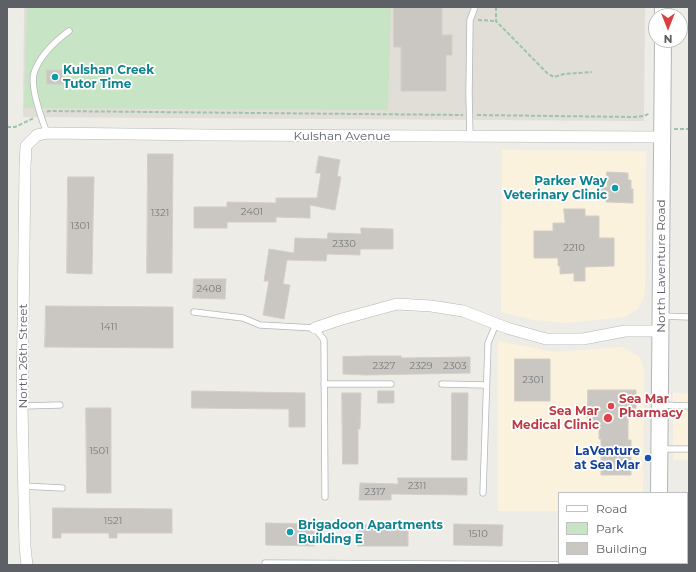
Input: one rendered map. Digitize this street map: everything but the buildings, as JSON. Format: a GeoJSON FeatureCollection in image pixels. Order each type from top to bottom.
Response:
{"type":"FeatureCollection","features":[{"type":"Feature","properties":{"kind":"street","name":"North Laventure Road"},"geometry":{"type":"LineString","coordinates":[[659,492],[660,324],[668,133],[663,48]]}},
{"type":"Feature","properties":{"kind":"street","name":"Kulshan Avenue"},"geometry":{"type":"LineString","coordinates":[[26,146],[37,135],[48,133],[470,136],[668,133]]}},
{"type":"Feature","properties":{"kind":"street","name":"North 26th Street"},"geometry":{"type":"LineString","coordinates":[[26,146],[22,406],[23,486],[27,565]]}},
{"type":"Feature","properties":{"kind":"street"},"geometry":{"type":"LineString","coordinates":[[315,328],[397,304],[431,306],[463,311],[496,324],[546,339],[583,339],[660,324]]}},
{"type":"Feature","properties":{"kind":"lane"},"geometry":{"type":"LineString","coordinates":[[470,136],[468,94],[470,20],[475,7]]}},
{"type":"Feature","properties":{"kind":"lane"},"geometry":{"type":"LineString","coordinates":[[48,133],[40,116],[34,87],[34,75],[47,50],[69,31]]}},
{"type":"Feature","properties":{"kind":"lane"},"geometry":{"type":"LineString","coordinates":[[194,312],[243,318],[260,325],[315,328],[324,340],[325,497]]}},
{"type":"Feature","properties":{"kind":"lane"},"geometry":{"type":"LineString","coordinates":[[660,324],[689,317]]}},
{"type":"Feature","properties":{"kind":"lane"},"geometry":{"type":"LineString","coordinates":[[483,493],[488,343],[496,324]]}},
{"type":"Feature","properties":{"kind":"lane"},"geometry":{"type":"LineString","coordinates":[[324,384],[391,384]]}},
{"type":"Feature","properties":{"kind":"lane"},"geometry":{"type":"LineString","coordinates":[[442,384],[486,385]]}},
{"type":"Feature","properties":{"kind":"lane"},"geometry":{"type":"LineString","coordinates":[[22,406],[60,405]]}},
{"type":"Feature","properties":{"kind":"lane"},"geometry":{"type":"LineString","coordinates":[[659,405],[689,406]]}},
{"type":"Feature","properties":{"kind":"lane"},"geometry":{"type":"LineString","coordinates":[[659,449],[689,450]]}},
{"type":"Feature","properties":{"kind":"lane"},"geometry":{"type":"LineString","coordinates":[[23,486],[62,488]]}},
{"type":"Feature","properties":{"kind":"lane"},"geometry":{"type":"LineString","coordinates":[[265,563],[626,565]]}},
{"type":"Feature","properties":{"kind":"path"},"geometry":{"type":"LineString","coordinates":[[496,7],[496,20],[547,73],[554,77],[564,74],[592,72]]}},
{"type":"Feature","properties":{"kind":"path"},"geometry":{"type":"LineString","coordinates":[[7,127],[15,127],[49,111],[464,115]]}},
{"type":"Feature","properties":{"kind":"path"},"geometry":{"type":"LineString","coordinates":[[480,115],[633,117],[644,116],[650,112]]}},
{"type":"Feature","properties":{"kind":"path"},"geometry":{"type":"LineString","coordinates":[[668,133],[689,129]]}},
{"type":"Feature","properties":{"kind":"shaded area"},"geometry":{"type":"Polygon","coordinates":[[[24,7],[645,7],[644,121],[23,117],[24,7]]]}},
{"type":"Feature","properties":{"kind":"shaded area"},"geometry":{"type":"Polygon","coordinates":[[[502,150],[646,151],[645,294],[638,309],[625,317],[567,323],[533,320],[501,312],[502,150]]]}},
{"type":"Feature","properties":{"kind":"shaded area"},"geometry":{"type":"Polygon","coordinates":[[[498,341],[555,352],[622,347],[639,356],[644,370],[643,492],[558,492],[558,511],[498,511],[498,341]]]}},
{"type":"Feature","properties":{"kind":"shaded area"},"geometry":{"type":"Polygon","coordinates":[[[673,393],[689,394],[689,460],[673,460],[673,393]]]}},
{"type":"Feature","properties":{"kind":"shaded area"},"geometry":{"type":"Polygon","coordinates":[[[689,528],[689,565],[672,565],[688,564],[689,528]]]}},
{"type":"Feature","properties":{"kind":"green space"},"geometry":{"type":"Polygon","coordinates":[[[27,7],[391,7],[388,110],[24,108],[27,7]]]}},
{"type":"Feature","properties":{"kind":"place","name":"Kulshan Creek Tutor Time"},"geometry":{"type":"Point","coordinates":[55,77]}},
{"type":"Feature","properties":{"kind":"place","name":"Parker Way Veterinary Clinic"},"geometry":{"type":"Point","coordinates":[615,188]}},
{"type":"Feature","properties":{"kind":"place","name":"Sea Mar Pharmacy"},"geometry":{"type":"Point","coordinates":[611,406]}},
{"type":"Feature","properties":{"kind":"place","name":"Sea Mar Medical Clinic"},"geometry":{"type":"Point","coordinates":[608,418]}},
{"type":"Feature","properties":{"kind":"place","name":"LaVenture at Sea Mar"},"geometry":{"type":"Point","coordinates":[648,458]}},
{"type":"Feature","properties":{"kind":"place","name":"Brigadoon Apartments Building E"},"geometry":{"type":"Point","coordinates":[290,532]}}]}
